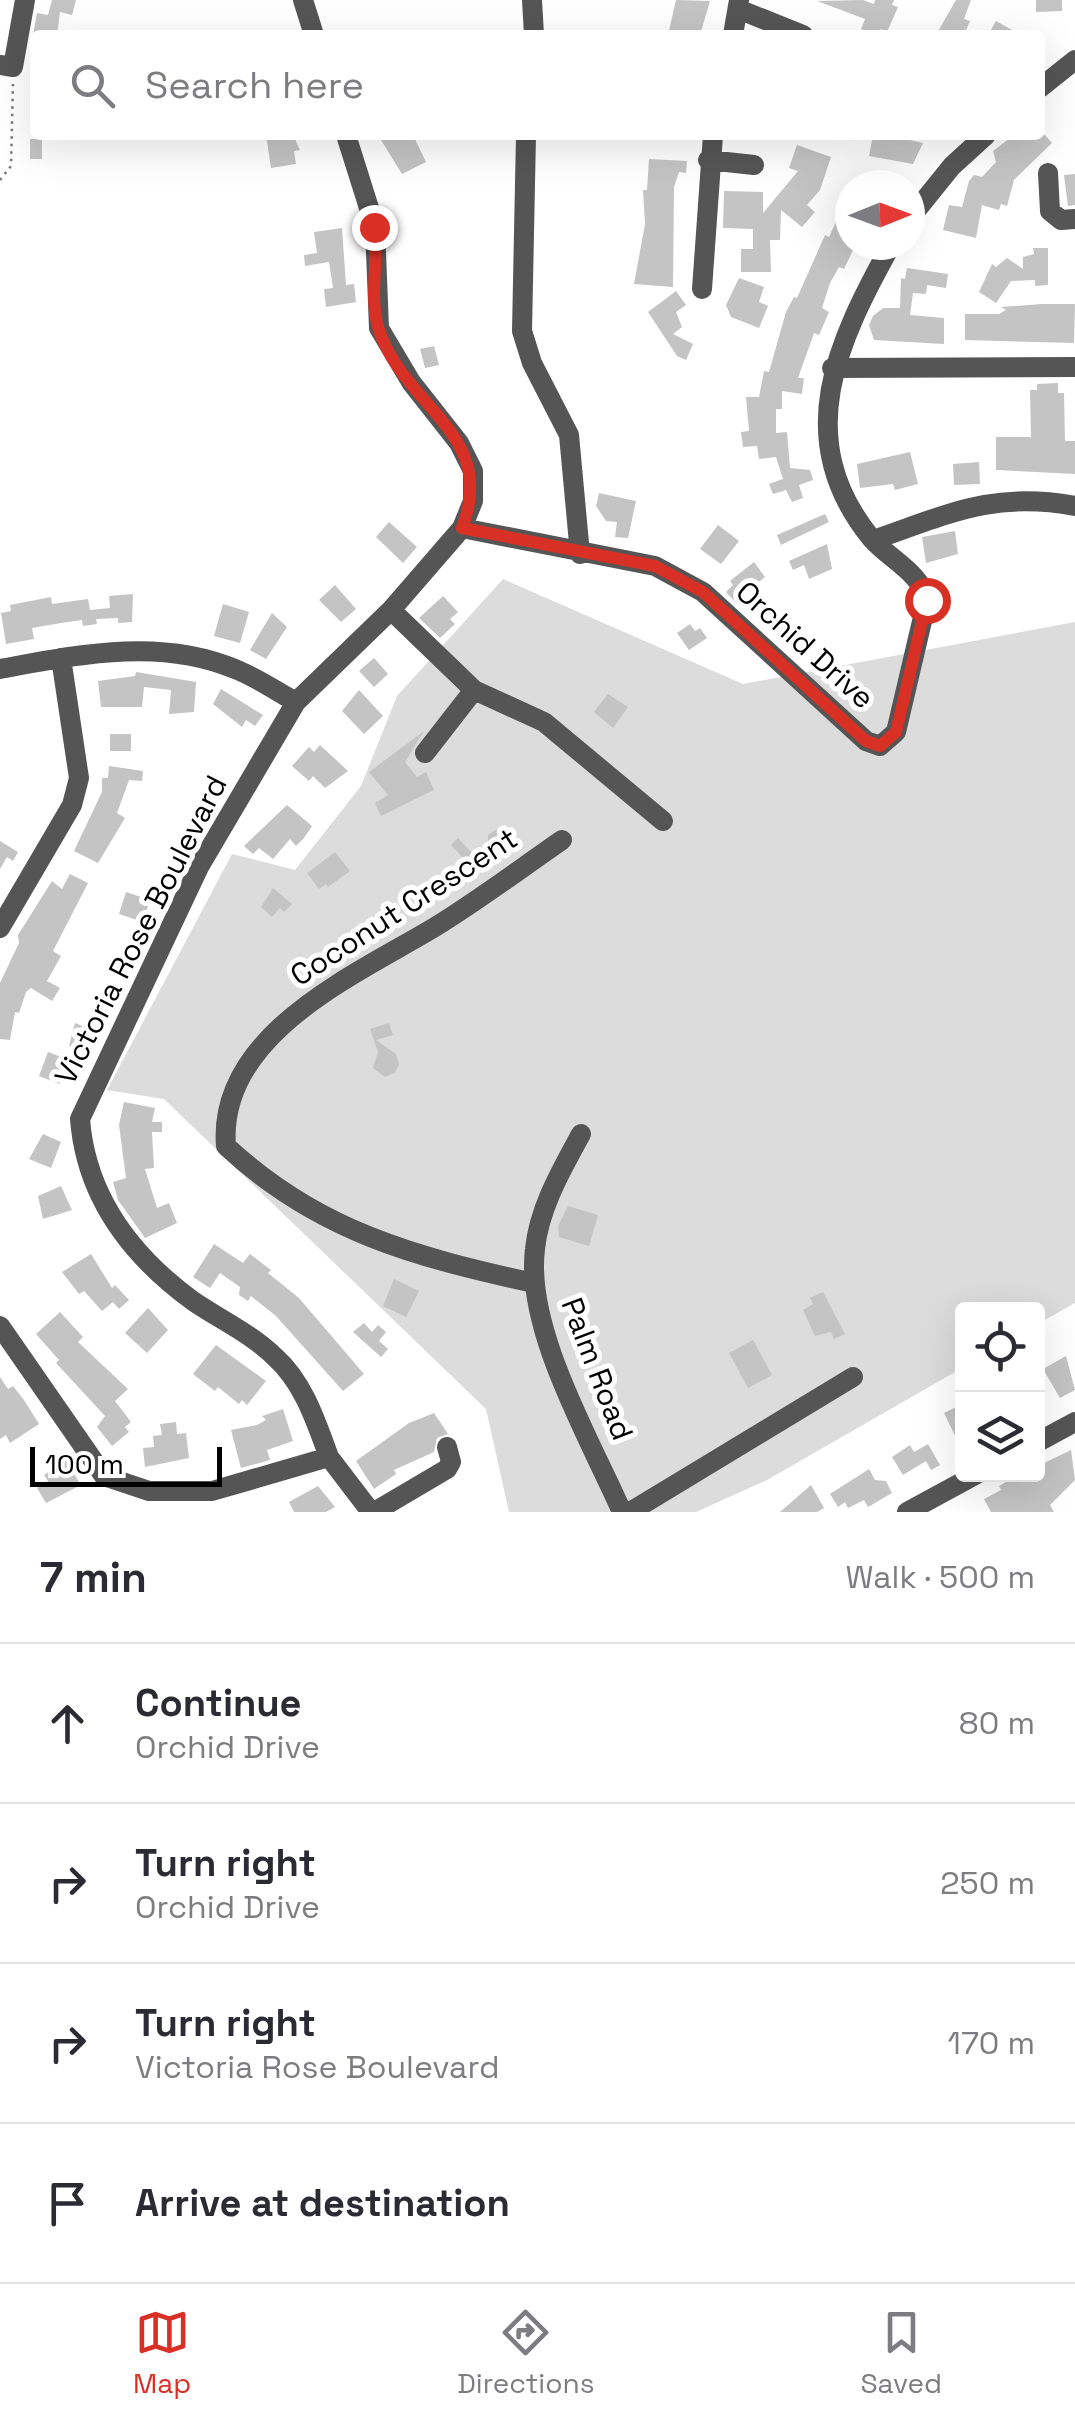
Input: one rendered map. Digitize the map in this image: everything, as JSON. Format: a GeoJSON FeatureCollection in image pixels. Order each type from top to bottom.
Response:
{"type":"FeatureCollection","features":[{"type":"Feature","properties":{"kind":"street"},"geometry":{"type":"LineString","coordinates":[[6,66],[25,0]]}},
{"type":"Feature","properties":{"kind":"street"},"geometry":{"type":"LineString","coordinates":[[302,0],[312,30]]}},
{"type":"Feature","properties":{"kind":"street"},"geometry":{"type":"LineString","coordinates":[[532,0],[534,30]]}},
{"type":"Feature","properties":{"kind":"street"},"geometry":{"type":"LineString","coordinates":[[734,30],[738,4],[793,30]]}},
{"type":"Feature","properties":{"kind":"street"},"geometry":{"type":"LineString","coordinates":[[1045,84],[1075,60]]}},
{"type":"Feature","properties":{"kind":"street"},"geometry":{"type":"LineString","coordinates":[[348,140],[374,227],[378,328],[411,382],[459,443],[473,471],[473,500],[462,528]]}},
{"type":"Feature","properties":{"kind":"street"},"geometry":{"type":"LineString","coordinates":[[526,140],[522,330],[532,363],[569,435],[580,554]]}},
{"type":"Feature","properties":{"kind":"street"},"geometry":{"type":"LineString","coordinates":[[702,289],[712,140]]}},
{"type":"Feature","properties":{"kind":"street"},"geometry":{"type":"LineString","coordinates":[[925,199],[952,166],[981,140]]}},
{"type":"Feature","properties":{"kind":"street"},"geometry":{"type":"LineString","coordinates":[[708,160],[754,165]]}},
{"type":"Feature","properties":{"kind":"street"},"geometry":{"type":"LineString","coordinates":[[1048,173],[1050,212],[1060,220],[1075,219]]}},
{"type":"Feature","properties":{"kind":"street"},"geometry":{"type":"LineString","coordinates":[[883,260],[856,308],[832,368],[829,422],[842,490],[874,540],[982,503],[1038,499],[1075,506]]}},
{"type":"Feature","properties":{"kind":"street"},"geometry":{"type":"LineString","coordinates":[[832,368],[1075,367]]}},
{"type":"Feature","properties":{"kind":"street","name":"Orchid Drive"},"geometry":{"type":"LineString","coordinates":[[462,528],[655,566],[703,592],[866,741],[880,746],[896,732],[927,600],[920,581],[874,540]]}},
{"type":"Feature","properties":{"kind":"street","name":"Victoria Rose Boulevard"},"geometry":{"type":"LineString","coordinates":[[372,1512],[329,1457],[308,1401],[276,1357],[189,1298],[127,1242],[83,1162],[80,1119],[199,867],[296,702],[390,610],[462,528]]}},
{"type":"Feature","properties":{"kind":"street"},"geometry":{"type":"LineString","coordinates":[[390,610],[474,690],[544,722],[664,821]]}},
{"type":"Feature","properties":{"kind":"street"},"geometry":{"type":"LineString","coordinates":[[0,669],[125,649],[183,655],[234,668],[296,702]]}},
{"type":"Feature","properties":{"kind":"street"},"geometry":{"type":"LineString","coordinates":[[0,928],[72,806],[79,778],[61,658]]}},
{"type":"Feature","properties":{"kind":"street"},"geometry":{"type":"LineString","coordinates":[[425,753],[474,690]]}},
{"type":"Feature","properties":{"kind":"street","name":"Coconut Crescent"},"geometry":{"type":"LineString","coordinates":[[534,1283],[420,1258],[322,1218],[268,1185],[226,1146],[224,1123],[232,1098],[260,1049],[317,995],[438,925],[562,840]]}},
{"type":"Feature","properties":{"kind":"street","name":"Palm Road"},"geometry":{"type":"LineString","coordinates":[[581,1134],[547,1205],[534,1246],[534,1283],[548,1340],[622,1512]]}},
{"type":"Feature","properties":{"kind":"street"},"geometry":{"type":"LineString","coordinates":[[0,1326],[104,1476],[148,1490],[212,1492],[329,1457]]}},
{"type":"Feature","properties":{"kind":"street"},"geometry":{"type":"LineString","coordinates":[[630,1512],[853,1378]]}},
{"type":"Feature","properties":{"kind":"street"},"geometry":{"type":"LineString","coordinates":[[1045,1438],[1075,1422]]}},
{"type":"Feature","properties":{"kind":"street"},"geometry":{"type":"LineString","coordinates":[[372,1512],[447,1468],[447,1447]]}},
{"type":"Feature","properties":{"kind":"street"},"geometry":{"type":"LineString","coordinates":[[907,1512],[962,1482]]}},
{"type":"Feature","properties":{"kind":"path"},"geometry":{"type":"LineString","coordinates":[[0,180],[11,166],[13,144],[6,66]]}},
{"type":"Feature","properties":{"kind":"shaded area"},"geometry":{"type":"Polygon","coordinates":[[[503,579],[743,684],[1075,622],[1075,1303],[1045,1320],[1045,1302],[955,1302],[955,1372],[767,1480],[696,1512],[509,1512],[486,1409],[164,1099],[107,1090],[232,854],[295,870],[361,786],[397,696],[503,579]]]}},
{"type":"Feature","properties":{"kind":"building"},"geometry":{"type":"Polygon","coordinates":[[[52,0],[76,0],[72,15],[60,12],[58,30],[34,30],[37,13],[48,15],[52,0]]]}},
{"type":"Feature","properties":{"kind":"building"},"geometry":{"type":"Polygon","coordinates":[[[676,0],[710,1],[701,30],[669,30],[676,0]]]}},
{"type":"Feature","properties":{"kind":"building"},"geometry":{"type":"Polygon","coordinates":[[[863,0],[874,4],[875,0],[894,0],[892,5],[898,7],[888,30],[863,30],[865,19],[817,1],[863,0]]]}},
{"type":"Feature","properties":{"kind":"building"},"geometry":{"type":"Polygon","coordinates":[[[956,0],[971,0],[964,19],[970,21],[966,30],[939,30],[956,0]]]}},
{"type":"Feature","properties":{"kind":"building"},"geometry":{"type":"Polygon","coordinates":[[[1036,0],[1062,0],[1062,11],[1036,12],[1036,0]]]}},
{"type":"Feature","properties":{"kind":"building"},"geometry":{"type":"Polygon","coordinates":[[[996,21],[1012,30],[991,30],[996,21]]]}},
{"type":"Feature","properties":{"kind":"building"},"geometry":{"type":"Polygon","coordinates":[[[1045,135],[1052,143],[1014,180],[1007,206],[1001,204],[999,210],[982,205],[976,238],[943,230],[949,205],[962,207],[969,181],[974,175],[982,177],[996,162],[993,151],[1007,140],[1045,140],[1045,135]]]}},
{"type":"Feature","properties":{"kind":"building"},"geometry":{"type":"Polygon","coordinates":[[[30,140],[42,140],[42,159],[30,159],[30,140]]]}},
{"type":"Feature","properties":{"kind":"building"},"geometry":{"type":"Polygon","coordinates":[[[267,140],[295,140],[300,150],[294,151],[296,164],[271,168],[267,140]]]}},
{"type":"Feature","properties":{"kind":"building"},"geometry":{"type":"Polygon","coordinates":[[[381,140],[415,140],[426,162],[402,174],[381,140]]]}},
{"type":"Feature","properties":{"kind":"building"},"geometry":{"type":"Polygon","coordinates":[[[872,140],[923,143],[913,164],[869,156],[872,140]]]}},
{"type":"Feature","properties":{"kind":"building"},"geometry":{"type":"Polygon","coordinates":[[[797,145],[831,157],[820,190],[807,205],[815,212],[802,227],[781,210],[780,240],[770,240],[771,272],[741,272],[741,249],[753,249],[753,229],[723,228],[724,191],[763,192],[763,213],[798,171],[789,168],[797,145]]]}},
{"type":"Feature","properties":{"kind":"building"},"geometry":{"type":"Polygon","coordinates":[[[649,159],[687,161],[686,173],[679,172],[674,187],[673,287],[634,284],[645,224],[643,190],[647,190],[649,159]]]}},
{"type":"Feature","properties":{"kind":"building"},"geometry":{"type":"Polygon","coordinates":[[[1075,174],[1075,205],[1068,206],[1064,175],[1075,174]]]}},
{"type":"Feature","properties":{"kind":"building"},"geometry":{"type":"Polygon","coordinates":[[[835,224],[835,260],[848,260],[830,283],[822,308],[829,312],[819,335],[814,333],[798,378],[804,378],[802,394],[782,391],[782,409],[776,409],[776,433],[787,432],[790,468],[810,470],[813,480],[799,485],[803,498],[792,502],[786,490],[773,494],[769,484],[783,479],[776,457],[759,459],[757,446],[743,447],[741,432],[749,431],[746,397],[759,397],[764,371],[769,372],[786,312],[797,298],[825,235],[829,237],[835,224]]]}},
{"type":"Feature","properties":{"kind":"building"},"geometry":{"type":"Polygon","coordinates":[[[342,228],[346,285],[354,284],[356,302],[326,307],[324,289],[333,288],[329,262],[305,266],[304,255],[317,253],[314,232],[342,228]]]}},
{"type":"Feature","properties":{"kind":"building"},"geometry":{"type":"Polygon","coordinates":[[[1033,248],[1048,248],[1048,285],[1035,286],[1035,280],[1011,281],[996,303],[979,292],[992,264],[996,267],[1007,258],[1023,269],[1023,257],[1034,254],[1033,248]]]}},
{"type":"Feature","properties":{"kind":"building"},"geometry":{"type":"Polygon","coordinates":[[[907,268],[948,274],[946,288],[927,285],[926,294],[913,293],[910,315],[944,318],[944,344],[874,340],[869,325],[873,316],[883,308],[900,308],[901,278],[905,279],[907,268]]]}},
{"type":"Feature","properties":{"kind":"building"},"geometry":{"type":"Polygon","coordinates":[[[739,278],[764,287],[759,302],[768,306],[759,328],[731,317],[726,305],[739,278]]]}},
{"type":"Feature","properties":{"kind":"building"},"geometry":{"type":"Polygon","coordinates":[[[676,291],[686,305],[676,312],[682,327],[673,334],[693,344],[686,360],[677,356],[648,312],[676,291]]]}},
{"type":"Feature","properties":{"kind":"building"},"geometry":{"type":"Polygon","coordinates":[[[1075,304],[1074,343],[965,340],[965,314],[999,314],[1006,310],[1001,307],[1075,304]]]}},
{"type":"Feature","properties":{"kind":"building"},"geometry":{"type":"Polygon","coordinates":[[[434,346],[439,365],[425,368],[420,349],[434,346]]]}},
{"type":"Feature","properties":{"kind":"building"},"geometry":{"type":"Polygon","coordinates":[[[1058,383],[1058,393],[1064,393],[1065,441],[1075,441],[1075,474],[996,470],[996,437],[1031,437],[1030,390],[1037,390],[1037,384],[1058,383]]]}},
{"type":"Feature","properties":{"kind":"building"},"geometry":{"type":"Polygon","coordinates":[[[910,452],[918,484],[895,490],[893,484],[860,488],[857,464],[910,452]]]}},
{"type":"Feature","properties":{"kind":"building"},"geometry":{"type":"Polygon","coordinates":[[[979,462],[980,484],[954,485],[953,464],[979,462]]]}},
{"type":"Feature","properties":{"kind":"building"},"geometry":{"type":"Polygon","coordinates":[[[599,493],[636,501],[628,538],[615,537],[617,522],[606,521],[596,506],[599,493]]]}},
{"type":"Feature","properties":{"kind":"building"},"geometry":{"type":"Polygon","coordinates":[[[825,514],[829,522],[781,545],[777,535],[825,514]]]}},
{"type":"Feature","properties":{"kind":"building"},"geometry":{"type":"Polygon","coordinates":[[[389,522],[417,547],[403,563],[376,537],[389,522]]]}},
{"type":"Feature","properties":{"kind":"building"},"geometry":{"type":"Polygon","coordinates":[[[718,525],[739,541],[721,564],[700,549],[718,525]]]}},
{"type":"Feature","properties":{"kind":"building"},"geometry":{"type":"Polygon","coordinates":[[[955,531],[958,554],[926,563],[922,537],[955,531]]]}},
{"type":"Feature","properties":{"kind":"building"},"geometry":{"type":"Polygon","coordinates":[[[827,544],[832,569],[809,579],[804,565],[793,570],[789,561],[827,544]]]}},
{"type":"Feature","properties":{"kind":"building"},"geometry":{"type":"Polygon","coordinates":[[[754,562],[765,577],[735,602],[726,592],[733,585],[730,581],[754,562]]]}},
{"type":"Feature","properties":{"kind":"building"},"geometry":{"type":"Polygon","coordinates":[[[335,585],[356,609],[341,622],[319,600],[335,585]]]}},
{"type":"Feature","properties":{"kind":"building"},"geometry":{"type":"Polygon","coordinates":[[[133,594],[132,622],[96,619],[97,624],[83,626],[82,620],[32,628],[34,639],[6,644],[1,613],[11,611],[10,605],[51,597],[52,604],[88,599],[90,610],[110,608],[109,596],[133,594]]]}},
{"type":"Feature","properties":{"kind":"building"},"geometry":{"type":"Polygon","coordinates":[[[443,596],[458,612],[450,619],[455,624],[440,638],[419,618],[443,596]]]}},
{"type":"Feature","properties":{"kind":"building"},"geometry":{"type":"Polygon","coordinates":[[[223,604],[249,612],[240,643],[214,636],[223,604]]]}},
{"type":"Feature","properties":{"kind":"building"},"geometry":{"type":"Polygon","coordinates":[[[272,613],[287,627],[266,659],[250,650],[272,613]]]}},
{"type":"Feature","properties":{"kind":"building"},"geometry":{"type":"Polygon","coordinates":[[[690,624],[695,631],[700,628],[707,638],[689,650],[677,633],[690,624]]]}},
{"type":"Feature","properties":{"kind":"building"},"geometry":{"type":"Polygon","coordinates":[[[374,658],[388,674],[374,687],[359,671],[374,658]]]}},
{"type":"Feature","properties":{"kind":"building"},"geometry":{"type":"Polygon","coordinates":[[[136,672],[196,682],[194,712],[169,714],[171,690],[144,687],[142,707],[101,707],[98,681],[135,676],[136,672]]]}},
{"type":"Feature","properties":{"kind":"building"},"geometry":{"type":"Polygon","coordinates":[[[221,689],[263,715],[255,726],[246,720],[242,727],[213,704],[221,689]]]}},
{"type":"Feature","properties":{"kind":"building"},"geometry":{"type":"Polygon","coordinates":[[[359,690],[383,716],[364,734],[342,711],[359,690]]]}},
{"type":"Feature","properties":{"kind":"building"},"geometry":{"type":"Polygon","coordinates":[[[608,694],[628,707],[613,728],[594,712],[608,694]]]}},
{"type":"Feature","properties":{"kind":"building"},"geometry":{"type":"Polygon","coordinates":[[[424,731],[405,762],[417,777],[426,772],[434,790],[381,816],[375,803],[388,795],[369,772],[424,731]]]}},
{"type":"Feature","properties":{"kind":"building"},"geometry":{"type":"Polygon","coordinates":[[[110,734],[131,734],[131,751],[110,751],[110,734]]]}},
{"type":"Feature","properties":{"kind":"building"},"geometry":{"type":"Polygon","coordinates":[[[320,745],[348,771],[325,788],[313,776],[309,781],[292,766],[309,747],[314,752],[320,745]]]}},
{"type":"Feature","properties":{"kind":"building"},"geometry":{"type":"Polygon","coordinates":[[[109,766],[143,771],[142,781],[129,780],[117,813],[125,818],[98,863],[74,851],[102,792],[102,778],[108,778],[109,766]]]}},
{"type":"Feature","properties":{"kind":"building"},"geometry":{"type":"Polygon","coordinates":[[[287,805],[312,826],[304,838],[296,846],[290,839],[273,859],[259,848],[253,854],[244,846],[287,805]]]}},
{"type":"Feature","properties":{"kind":"building"},"geometry":{"type":"Polygon","coordinates":[[[497,829],[505,830],[517,844],[499,860],[488,847],[488,835],[497,829]]]}},
{"type":"Feature","properties":{"kind":"building"},"geometry":{"type":"Polygon","coordinates":[[[458,838],[473,854],[466,861],[451,845],[458,838]]]}},
{"type":"Feature","properties":{"kind":"building"},"geometry":{"type":"Polygon","coordinates":[[[0,841],[18,852],[13,861],[7,857],[0,869],[0,841]]]}},
{"type":"Feature","properties":{"kind":"building"},"geometry":{"type":"Polygon","coordinates":[[[335,852],[350,871],[319,889],[307,873],[335,852]]]}},
{"type":"Feature","properties":{"kind":"building"},"geometry":{"type":"Polygon","coordinates":[[[452,866],[463,877],[450,890],[439,878],[452,866]]]}},
{"type":"Feature","properties":{"kind":"building"},"geometry":{"type":"Polygon","coordinates":[[[70,874],[88,883],[53,951],[61,956],[47,981],[60,988],[52,1001],[31,988],[26,992],[19,1013],[15,1012],[10,1040],[0,1039],[0,983],[19,943],[18,935],[52,881],[62,889],[70,874]]]}},
{"type":"Feature","properties":{"kind":"building"},"geometry":{"type":"Polygon","coordinates":[[[424,884],[435,903],[422,912],[417,904],[409,908],[402,898],[424,884]]]}},
{"type":"Feature","properties":{"kind":"building"},"geometry":{"type":"Polygon","coordinates":[[[273,888],[292,904],[284,912],[280,908],[272,917],[261,907],[273,888]]]}},
{"type":"Feature","properties":{"kind":"building"},"geometry":{"type":"Polygon","coordinates":[[[126,892],[150,900],[143,922],[119,914],[126,892]]]}},
{"type":"Feature","properties":{"kind":"building"},"geometry":{"type":"Polygon","coordinates":[[[75,1023],[97,1032],[88,1053],[69,1046],[75,1023]]]}},
{"type":"Feature","properties":{"kind":"building"},"geometry":{"type":"Polygon","coordinates":[[[389,1023],[393,1035],[376,1040],[396,1054],[399,1064],[395,1073],[385,1077],[373,1068],[378,1052],[370,1029],[389,1023]]]}},
{"type":"Feature","properties":{"kind":"building"},"geometry":{"type":"Polygon","coordinates":[[[48,1052],[69,1060],[60,1084],[39,1076],[48,1052]]]}},
{"type":"Feature","properties":{"kind":"building"},"geometry":{"type":"Polygon","coordinates":[[[124,1102],[155,1108],[152,1122],[162,1122],[162,1132],[152,1132],[154,1168],[145,1169],[157,1208],[169,1203],[177,1223],[145,1238],[118,1200],[113,1182],[126,1178],[119,1125],[124,1102]]]}},
{"type":"Feature","properties":{"kind":"building"},"geometry":{"type":"Polygon","coordinates":[[[43,1134],[61,1142],[51,1168],[29,1159],[43,1134]]]}},
{"type":"Feature","properties":{"kind":"building"},"geometry":{"type":"Polygon","coordinates":[[[61,1186],[72,1210],[43,1219],[38,1196],[61,1186]]]}},
{"type":"Feature","properties":{"kind":"building"},"geometry":{"type":"Polygon","coordinates":[[[568,1206],[598,1215],[589,1246],[559,1237],[558,1226],[568,1206]]]}},
{"type":"Feature","properties":{"kind":"building"},"geometry":{"type":"Polygon","coordinates":[[[214,1244],[243,1263],[250,1254],[271,1270],[268,1273],[299,1298],[364,1374],[343,1391],[276,1316],[251,1296],[248,1301],[239,1295],[240,1287],[220,1273],[210,1288],[193,1277],[214,1244]]]}},
{"type":"Feature","properties":{"kind":"building"},"geometry":{"type":"Polygon","coordinates":[[[91,1254],[112,1288],[115,1285],[129,1300],[119,1309],[113,1302],[102,1311],[84,1291],[79,1294],[62,1272],[91,1254]]]}},
{"type":"Feature","properties":{"kind":"building"},"geometry":{"type":"Polygon","coordinates":[[[394,1279],[419,1291],[406,1317],[383,1306],[394,1279]]]}},
{"type":"Feature","properties":{"kind":"building"},"geometry":{"type":"Polygon","coordinates":[[[823,1292],[845,1334],[834,1339],[831,1332],[815,1336],[803,1310],[813,1304],[810,1298],[823,1292]]]}},
{"type":"Feature","properties":{"kind":"building"},"geometry":{"type":"Polygon","coordinates":[[[148,1308],[168,1330],[147,1353],[125,1333],[148,1308]]]}},
{"type":"Feature","properties":{"kind":"building"},"geometry":{"type":"Polygon","coordinates":[[[60,1312],[83,1337],[78,1342],[128,1389],[115,1401],[131,1422],[125,1427],[129,1432],[112,1446],[97,1427],[105,1416],[56,1363],[59,1360],[36,1334],[60,1312]]]}},
{"type":"Feature","properties":{"kind":"building"},"geometry":{"type":"Polygon","coordinates":[[[364,1323],[372,1332],[378,1325],[386,1332],[379,1341],[388,1349],[381,1357],[353,1332],[364,1323]]]}},
{"type":"Feature","properties":{"kind":"building"},"geometry":{"type":"Polygon","coordinates":[[[753,1340],[772,1375],[748,1388],[729,1353],[753,1340]]]}},
{"type":"Feature","properties":{"kind":"building"},"geometry":{"type":"Polygon","coordinates":[[[216,1345],[266,1381],[247,1405],[242,1400],[239,1404],[218,1387],[215,1391],[193,1374],[216,1345]]]}},
{"type":"Feature","properties":{"kind":"building"},"geometry":{"type":"Polygon","coordinates":[[[1066,1356],[1075,1390],[1060,1398],[1045,1368],[1066,1356]]]}},
{"type":"Feature","properties":{"kind":"building"},"geometry":{"type":"Polygon","coordinates":[[[0,1377],[8,1389],[13,1386],[39,1424],[10,1443],[6,1435],[0,1439],[0,1377]]]}},
{"type":"Feature","properties":{"kind":"building"},"geometry":{"type":"Polygon","coordinates":[[[955,1408],[955,1436],[944,1413],[955,1408]]]}},
{"type":"Feature","properties":{"kind":"building"},"geometry":{"type":"Polygon","coordinates":[[[283,1409],[293,1441],[267,1450],[270,1460],[241,1468],[231,1430],[257,1425],[266,1420],[262,1416],[283,1409]]]}},
{"type":"Feature","properties":{"kind":"building"},"geometry":{"type":"Polygon","coordinates":[[[434,1413],[448,1434],[437,1438],[434,1452],[394,1470],[396,1474],[374,1489],[356,1461],[409,1423],[434,1413]]]}},
{"type":"Feature","properties":{"kind":"building"},"geometry":{"type":"Polygon","coordinates":[[[176,1422],[177,1434],[186,1433],[189,1458],[145,1467],[143,1448],[154,1447],[153,1436],[162,1435],[160,1424],[176,1422]]]}},
{"type":"Feature","properties":{"kind":"building"},"geometry":{"type":"Polygon","coordinates":[[[928,1444],[940,1465],[931,1470],[926,1461],[903,1475],[892,1457],[910,1445],[914,1452],[928,1444]]]}},
{"type":"Feature","properties":{"kind":"building"},"geometry":{"type":"Polygon","coordinates":[[[1071,1450],[1075,1480],[1050,1505],[1054,1512],[991,1512],[984,1499],[1001,1490],[999,1486],[1006,1482],[1045,1482],[1045,1463],[1071,1450]]]}},
{"type":"Feature","properties":{"kind":"building"},"geometry":{"type":"Polygon","coordinates":[[[66,1461],[81,1485],[46,1503],[37,1488],[48,1481],[44,1475],[66,1461]]]}},
{"type":"Feature","properties":{"kind":"building"},"geometry":{"type":"Polygon","coordinates":[[[869,1469],[875,1480],[886,1481],[892,1493],[868,1507],[864,1500],[848,1508],[845,1502],[838,1507],[830,1494],[869,1469]]]}},
{"type":"Feature","properties":{"kind":"building"},"geometry":{"type":"Polygon","coordinates":[[[811,1485],[824,1508],[817,1512],[780,1512],[811,1485]]]}},
{"type":"Feature","properties":{"kind":"building"},"geometry":{"type":"Polygon","coordinates":[[[318,1486],[335,1507],[326,1512],[294,1512],[289,1502],[318,1486]]]}},
{"type":"Feature","properties":{"kind":"route"},"geometry":{"type":"LineString","coordinates":[[374,227],[378,328],[430,409],[459,443],[473,471],[473,500],[462,528],[655,566],[703,592],[866,741],[880,746],[896,732],[927,600]]}}]}
